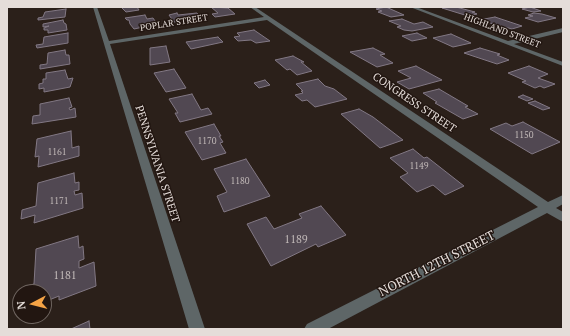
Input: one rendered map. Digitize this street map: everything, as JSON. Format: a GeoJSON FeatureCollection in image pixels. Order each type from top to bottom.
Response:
{"type":"FeatureCollection","features":[{"type":"Feature","properties":{"kind":"street","name":"PENNSYLVANIA STREET"},"geometry":{"type":"LineString","coordinates":[[95,7],[197,329]]}},
{"type":"Feature","properties":{"kind":"street","name":"CONGRESS STREET"},"geometry":{"type":"LineString","coordinates":[[252,7],[563,218]]}},
{"type":"Feature","properties":{"kind":"street","name":"HIGHLAND STREET"},"geometry":{"type":"LineString","coordinates":[[412,7],[563,64]]}},
{"type":"Feature","properties":{"kind":"street","name":"POPLAR STREET"},"geometry":{"type":"LineString","coordinates":[[106,43],[268,18]]}},
{"type":"Feature","properties":{"kind":"street"},"geometry":{"type":"LineString","coordinates":[[508,43],[563,30]]}},
{"type":"Feature","properties":{"kind":"street","name":"NORTH 12TH STREET"},"geometry":{"type":"LineString","coordinates":[[312,329],[563,199]]}},
{"type":"Feature","properties":{"kind":"building"},"geometry":{"type":"Polygon","coordinates":[[[121,7],[137,7],[139,10],[126,12],[121,7]]]}},
{"type":"Feature","properties":{"kind":"building"},"geometry":{"type":"Polygon","coordinates":[[[211,7],[228,8],[235,14],[215,17],[212,14],[218,13],[211,7]]]}},
{"type":"Feature","properties":{"kind":"building"},"geometry":{"type":"Polygon","coordinates":[[[386,7],[404,15],[391,17],[378,12],[382,11],[376,9],[386,7]]]}},
{"type":"Feature","properties":{"kind":"building"},"geometry":{"type":"Polygon","coordinates":[[[456,7],[475,12],[472,12],[477,14],[468,16],[442,8],[456,7]]]}},
{"type":"Feature","properties":{"kind":"building"},"geometry":{"type":"Polygon","coordinates":[[[530,7],[541,11],[533,12],[522,9],[530,7]]]}},
{"type":"Feature","properties":{"kind":"building"},"geometry":{"type":"Polygon","coordinates":[[[66,9],[65,17],[38,20],[38,18],[43,17],[45,12],[66,9]]]}},
{"type":"Feature","properties":{"kind":"building"},"geometry":{"type":"Polygon","coordinates":[[[177,13],[178,15],[197,13],[202,18],[174,22],[169,15],[177,13]]]}},
{"type":"Feature","properties":{"kind":"building"},"geometry":{"type":"Polygon","coordinates":[[[534,13],[556,18],[538,22],[525,18],[533,16],[528,15],[534,13]]]}},
{"type":"Feature","properties":{"kind":"building"},"geometry":{"type":"Polygon","coordinates":[[[145,15],[147,19],[153,18],[157,24],[134,29],[129,20],[125,18],[145,15]]]}},
{"type":"Feature","properties":{"kind":"building"},"geometry":{"type":"Polygon","coordinates":[[[495,17],[522,26],[512,29],[479,20],[495,17]]]}},
{"type":"Feature","properties":{"kind":"building"},"geometry":{"type":"Polygon","coordinates":[[[402,19],[414,24],[423,22],[433,27],[412,31],[404,30],[397,27],[401,26],[389,21],[402,19]]]}},
{"type":"Feature","properties":{"kind":"building"},"geometry":{"type":"Polygon","coordinates":[[[63,20],[66,24],[67,30],[48,33],[48,30],[44,30],[44,28],[49,26],[43,27],[43,24],[63,20]]]}},
{"type":"Feature","properties":{"kind":"building"},"geometry":{"type":"Polygon","coordinates":[[[254,30],[270,41],[256,43],[251,40],[238,41],[234,37],[240,36],[237,33],[254,30]]]}},
{"type":"Feature","properties":{"kind":"building"},"geometry":{"type":"Polygon","coordinates":[[[68,33],[68,43],[37,48],[36,45],[43,44],[44,37],[68,33]]]}},
{"type":"Feature","properties":{"kind":"building"},"geometry":{"type":"Polygon","coordinates":[[[417,33],[427,38],[412,41],[402,36],[417,33]]]}},
{"type":"Feature","properties":{"kind":"building"},"geometry":{"type":"Polygon","coordinates":[[[451,34],[471,43],[453,47],[433,38],[451,34]]]}},
{"type":"Feature","properties":{"kind":"building"},"geometry":{"type":"Polygon","coordinates":[[[218,37],[223,42],[191,49],[186,42],[218,37]]]}},
{"type":"Feature","properties":{"kind":"building"},"geometry":{"type":"Polygon","coordinates":[[[166,46],[170,62],[150,65],[150,48],[166,46]]]}},
{"type":"Feature","properties":{"kind":"building"},"geometry":{"type":"Polygon","coordinates":[[[373,48],[385,54],[380,55],[393,63],[377,67],[350,52],[373,48]]]}},
{"type":"Feature","properties":{"kind":"building"},"geometry":{"type":"Polygon","coordinates":[[[480,48],[500,54],[497,55],[509,60],[497,64],[464,53],[480,48]]]}},
{"type":"Feature","properties":{"kind":"building"},"geometry":{"type":"Polygon","coordinates":[[[65,50],[66,55],[69,55],[70,64],[40,69],[40,65],[47,64],[48,53],[65,50]]]}},
{"type":"Feature","properties":{"kind":"building"},"geometry":{"type":"Polygon","coordinates":[[[293,56],[304,62],[301,62],[312,71],[297,75],[290,69],[287,70],[275,60],[293,56]]]}},
{"type":"Feature","properties":{"kind":"building"},"geometry":{"type":"Polygon","coordinates":[[[416,66],[442,80],[409,89],[397,82],[411,78],[398,71],[416,66]]]}},
{"type":"Feature","properties":{"kind":"building"},"geometry":{"type":"Polygon","coordinates":[[[529,66],[548,74],[538,78],[555,84],[544,88],[540,86],[535,88],[522,82],[526,81],[508,73],[529,66]]]}},
{"type":"Feature","properties":{"kind":"building"},"geometry":{"type":"Polygon","coordinates":[[[174,69],[186,88],[166,92],[154,73],[174,69]]]}},
{"type":"Feature","properties":{"kind":"building"},"geometry":{"type":"Polygon","coordinates":[[[65,70],[68,79],[73,78],[70,87],[44,92],[44,88],[39,89],[39,84],[43,83],[43,79],[46,79],[46,73],[65,70]]]}},
{"type":"Feature","properties":{"kind":"building"},"geometry":{"type":"Polygon","coordinates":[[[318,79],[325,86],[334,89],[347,99],[315,107],[307,100],[302,101],[295,95],[303,93],[301,91],[303,91],[296,84],[318,79]]]}},
{"type":"Feature","properties":{"kind":"building"},"geometry":{"type":"Polygon","coordinates":[[[265,80],[270,85],[259,88],[254,83],[265,80]]]}},
{"type":"Feature","properties":{"kind":"building"},"geometry":{"type":"Polygon","coordinates":[[[439,89],[468,106],[465,107],[478,114],[463,119],[435,103],[437,102],[423,93],[439,89]]]}},
{"type":"Feature","properties":{"kind":"building"},"geometry":{"type":"Polygon","coordinates":[[[192,94],[201,110],[208,108],[212,114],[180,122],[175,113],[178,113],[169,99],[192,94]]]}},
{"type":"Feature","properties":{"kind":"building"},"geometry":{"type":"Polygon","coordinates":[[[523,95],[533,99],[527,101],[518,97],[523,95]]]}},
{"type":"Feature","properties":{"kind":"building"},"geometry":{"type":"Polygon","coordinates":[[[69,98],[72,107],[69,108],[70,110],[75,108],[76,117],[32,124],[33,116],[40,115],[40,104],[69,98]]]}},
{"type":"Feature","properties":{"kind":"building"},"geometry":{"type":"Polygon","coordinates":[[[535,101],[550,108],[543,110],[528,103],[535,101]]]}},
{"type":"Feature","properties":{"kind":"building"},"geometry":{"type":"Polygon","coordinates":[[[359,109],[373,117],[403,140],[380,148],[341,114],[359,109]]]}},
{"type":"Feature","properties":{"kind":"building"},"geometry":{"type":"Polygon","coordinates":[[[523,122],[560,142],[532,154],[490,129],[506,123],[512,126],[523,122]]]}},
{"type":"Feature","properties":{"kind":"building"},"geometry":{"type":"Polygon","coordinates":[[[214,124],[221,136],[219,136],[223,142],[220,143],[226,153],[202,160],[185,132],[214,124]]]}},
{"type":"Feature","properties":{"kind":"building"},"geometry":{"type":"Polygon","coordinates":[[[71,131],[72,148],[79,146],[79,156],[38,167],[39,156],[35,157],[37,139],[71,131]]]}},
{"type":"Feature","properties":{"kind":"building"},"geometry":{"type":"Polygon","coordinates":[[[413,149],[424,158],[427,157],[464,186],[445,195],[433,185],[417,192],[400,177],[408,173],[390,158],[413,149]]]}},
{"type":"Feature","properties":{"kind":"building"},"geometry":{"type":"Polygon","coordinates":[[[246,159],[270,196],[224,212],[217,196],[227,192],[214,169],[246,159]]]}},
{"type":"Feature","properties":{"kind":"building"},"geometry":{"type":"Polygon","coordinates":[[[74,173],[75,183],[79,182],[79,190],[74,191],[75,195],[82,193],[83,208],[34,223],[35,215],[21,219],[22,210],[36,206],[38,183],[74,173]]]}},
{"type":"Feature","properties":{"kind":"building"},"geometry":{"type":"Polygon","coordinates":[[[321,206],[346,235],[318,247],[316,244],[271,266],[247,224],[266,217],[274,229],[302,218],[299,214],[321,206]]]}},
{"type":"Feature","properties":{"kind":"building"},"geometry":{"type":"Polygon","coordinates":[[[78,236],[79,248],[83,246],[84,259],[79,261],[79,268],[94,262],[96,286],[59,300],[59,296],[52,299],[52,284],[34,284],[36,249],[78,236]]]}},
{"type":"Feature","properties":{"kind":"building"},"geometry":{"type":"Polygon","coordinates":[[[89,321],[90,329],[71,329],[89,321]]]}}]}
